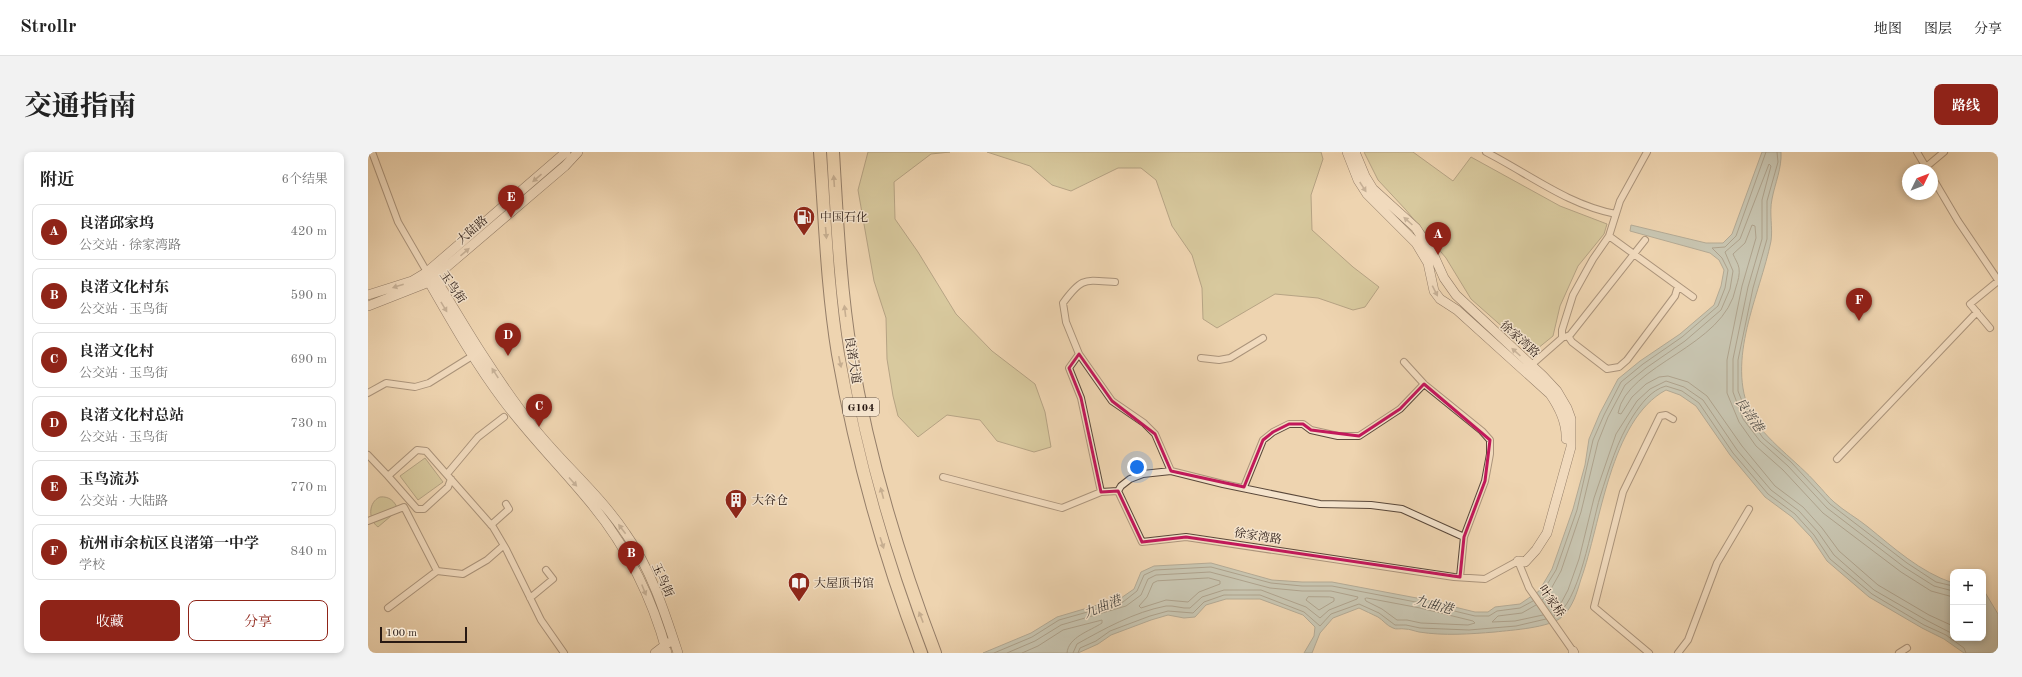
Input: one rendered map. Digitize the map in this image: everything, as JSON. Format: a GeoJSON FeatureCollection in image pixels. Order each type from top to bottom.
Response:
{"type":"FeatureCollection","features":[{"type":"Feature","properties":{"kind":"highway","name":"良渚大道"},"geometry":{"type":"LineString","coordinates":[[820,152],[838,353],[861,459],[880,535],[921,653]]}},
{"type":"Feature","properties":{"kind":"highway","name":"良渚大道"},"geometry":{"type":"LineString","coordinates":[[832,152],[843,291],[850,353],[860,402],[888,516],[908,582],[935,653]]}},
{"type":"Feature","properties":{"kind":"main road","name":"大陆路"},"geometry":{"type":"LineString","coordinates":[[368,295],[430,277],[566,152]]}},
{"type":"Feature","properties":{"kind":"main road","name":"大陆路"},"geometry":{"type":"LineString","coordinates":[[368,306],[430,277],[565,166],[578,152]]}},
{"type":"Feature","properties":{"kind":"main road","name":"徐家湾路"},"geometry":{"type":"LineString","coordinates":[[1347,152],[1358,180],[1367,194],[1416,243],[1428,263],[1434,291],[1440,299],[1457,310],[1528,368]]}},
{"type":"Feature","properties":{"kind":"main road","name":"徐家湾路"},"geometry":{"type":"LineString","coordinates":[[1355,152],[1365,176],[1373,189],[1416,228],[1434,256],[1444,278],[1456,295],[1528,368],[1559,407],[1567,431],[1566,447],[1545,524],[1533,546],[1518,561]]}},
{"type":"Feature","properties":{"kind":"main road","name":"玉鸟街"},"geometry":{"type":"LineString","coordinates":[[430,277],[509,395],[536,430],[588,486],[626,534],[654,586],[678,653]]}},
{"type":"Feature","properties":{"kind":"main road","name":"玉鸟街"},"geometry":{"type":"LineString","coordinates":[[430,277],[473,356],[502,400],[590,501],[621,543],[636,570],[666,649]]}},
{"type":"Feature","properties":{"kind":"main road"},"geometry":{"type":"LineString","coordinates":[[655,653],[666,649],[674,641]]}},
{"type":"Feature","properties":{"kind":"street"},"geometry":{"type":"LineString","coordinates":[[372,152],[398,222],[430,277]]}},
{"type":"Feature","properties":{"kind":"street"},"geometry":{"type":"LineString","coordinates":[[1486,152],[1560,194],[1593,208],[1616,214]]}},
{"type":"Feature","properties":{"kind":"street"},"geometry":{"type":"LineString","coordinates":[[1562,338],[1562,330],[1573,295],[1593,259],[1609,236],[1620,201],[1647,152]]}},
{"type":"Feature","properties":{"kind":"street"},"geometry":{"type":"LineString","coordinates":[[1917,152],[1924,164]]}},
{"type":"Feature","properties":{"kind":"street"},"geometry":{"type":"LineString","coordinates":[[1932,164],[1944,152]]}},
{"type":"Feature","properties":{"kind":"street"},"geometry":{"type":"LineString","coordinates":[[1938,187],[1958,221],[1998,281],[1970,304],[1990,328]]}},
{"type":"Feature","properties":{"kind":"street"},"geometry":{"type":"LineString","coordinates":[[1609,236],[1692,297]]}},
{"type":"Feature","properties":{"kind":"street"},"geometry":{"type":"LineString","coordinates":[[1528,368],[1562,338],[1568,336],[1645,240]]}},
{"type":"Feature","properties":{"kind":"street"},"geometry":{"type":"LineString","coordinates":[[1115,282],[1084,280],[1075,287],[1063,303],[1066,322],[1079,354],[1112,402],[1144,423],[1155,434],[1172,471]]}},
{"type":"Feature","properties":{"kind":"street"},"geometry":{"type":"LineString","coordinates":[[1568,336],[1572,342],[1607,369],[1619,367],[1675,296],[1678,286]]}},
{"type":"Feature","properties":{"kind":"street"},"geometry":{"type":"LineString","coordinates":[[1836,459],[1977,312]]}},
{"type":"Feature","properties":{"kind":"street"},"geometry":{"type":"LineString","coordinates":[[1200,358],[1219,360],[1230,358],[1263,338]]}},
{"type":"Feature","properties":{"kind":"street"},"geometry":{"type":"LineString","coordinates":[[1079,354],[1069,368],[1082,398],[1101,492]]}},
{"type":"Feature","properties":{"kind":"street"},"geometry":{"type":"LineString","coordinates":[[368,393],[386,383],[415,387],[429,383],[469,358]]}},
{"type":"Feature","properties":{"kind":"street"},"geometry":{"type":"LineString","coordinates":[[1404,362],[1424,384],[1482,431],[1490,440],[1490,454],[1484,481],[1464,537],[1460,577]]}},
{"type":"Feature","properties":{"kind":"street"},"geometry":{"type":"LineString","coordinates":[[1244,487],[1263,440],[1273,432],[1289,424],[1303,424],[1311,430],[1338,436],[1359,436],[1400,409],[1424,384]]}},
{"type":"Feature","properties":{"kind":"street"},"geometry":{"type":"LineString","coordinates":[[1649,653],[1594,607],[1622,492],[1660,416],[1666,415],[1673,419]]}},
{"type":"Feature","properties":{"kind":"street"},"geometry":{"type":"LineString","coordinates":[[368,455],[416,509],[424,509],[448,487],[449,477],[478,437],[504,417]]}},
{"type":"Feature","properties":{"kind":"street"},"geometry":{"type":"LineString","coordinates":[[388,476],[417,450],[426,451],[491,525],[541,620],[564,653]]}},
{"type":"Feature","properties":{"kind":"street"},"geometry":{"type":"LineString","coordinates":[[943,477],[1062,508],[1101,492],[1118,491],[1121,486],[1130,479],[1143,474],[1172,471],[1223,484],[1244,487],[1320,504],[1371,505],[1402,509],[1464,537]]}},
{"type":"Feature","properties":{"kind":"street","name":"徐家湾路"},"geometry":{"type":"LineString","coordinates":[[1118,491],[1142,542],[1186,537],[1460,577],[1485,579],[1518,561]]}},
{"type":"Feature","properties":{"kind":"street"},"geometry":{"type":"LineString","coordinates":[[491,525],[509,509],[506,504]]}},
{"type":"Feature","properties":{"kind":"street"},"geometry":{"type":"LineString","coordinates":[[368,521],[404,507],[437,571]]}},
{"type":"Feature","properties":{"kind":"street"},"geometry":{"type":"LineString","coordinates":[[1678,653],[1688,640],[1717,563],[1749,509]]}},
{"type":"Feature","properties":{"kind":"street"},"geometry":{"type":"LineString","coordinates":[[388,608],[437,571],[463,574],[487,560],[503,546]]}},
{"type":"Feature","properties":{"kind":"street","name":"叶家桥"},"geometry":{"type":"LineString","coordinates":[[1518,561],[1529,588],[1573,652]]}},
{"type":"Feature","properties":{"kind":"street"},"geometry":{"type":"LineString","coordinates":[[530,598],[552,579],[546,570]]}},
{"type":"Feature","properties":{"kind":"street"},"geometry":{"type":"LineString","coordinates":[[1899,653],[1907,648]]}},
{"type":"Feature","properties":{"kind":"highlighted area"},"geometry":{"type":"Polygon","coordinates":[[[1079,354],[1112,401],[1155,434],[1171,471],[1244,487],[1263,440],[1273,432],[1289,424],[1303,424],[1311,430],[1359,436],[1400,409],[1424,384],[1490,440],[1485,481],[1464,537],[1460,577],[1186,537],[1142,542],[1118,491],[1101,492],[1081,398],[1069,368],[1079,354]]]}},
{"type":"Feature","properties":{"kind":"green space"},"geometry":{"type":"Polygon","coordinates":[[[868,152],[950,152],[931,154],[894,182],[895,219],[918,252],[956,314],[992,351],[1035,384],[1045,412],[1051,447],[1034,452],[997,441],[980,420],[947,415],[918,437],[898,416],[887,359],[886,318],[874,281],[858,190],[868,152]]]}},
{"type":"Feature","properties":{"kind":"green space"},"geometry":{"type":"Polygon","coordinates":[[[987,152],[1321,152],[1323,159],[1311,195],[1312,230],[1353,267],[1379,287],[1365,307],[1353,310],[1318,298],[1275,294],[1217,328],[1203,319],[1202,288],[1192,255],[1172,226],[1156,180],[1141,168],[1118,168],[1071,191],[1052,185],[1030,166],[987,152]]]}},
{"type":"Feature","properties":{"kind":"green space"},"geometry":{"type":"Polygon","coordinates":[[[1364,152],[1413,152],[1453,181],[1471,157],[1560,206],[1607,224],[1604,234],[1578,266],[1560,306],[1553,336],[1532,353],[1471,299],[1446,258],[1406,210],[1378,180],[1364,152]]]}},
{"type":"Feature","properties":{"kind":"green space"},"geometry":{"type":"Polygon","coordinates":[[[425,458],[443,482],[418,500],[400,476],[425,458]]]}},
{"type":"Feature","properties":{"kind":"green space"},"geometry":{"type":"Polygon","coordinates":[[[386,497],[391,500],[398,510],[378,527],[372,520],[371,507],[376,499],[386,497]]]}},
{"type":"Feature","properties":{"kind":"water"},"geometry":{"type":"Polygon","coordinates":[[[1762,152],[1781,152],[1779,170],[1771,204],[1771,241],[1747,328],[1743,350],[1742,372],[1744,393],[1751,414],[1764,432],[1838,505],[1918,566],[1929,573],[1950,582],[1950,641],[1986,641],[1986,594],[1998,614],[1998,653],[1964,653],[1944,639],[1869,597],[1827,561],[1811,537],[1792,517],[1765,497],[1730,455],[1696,406],[1680,395],[1666,390],[1647,404],[1632,424],[1620,448],[1610,475],[1578,589],[1569,609],[1556,621],[1530,628],[1495,632],[1438,634],[1407,629],[1394,629],[1378,617],[1359,608],[1333,618],[1320,633],[1312,653],[1304,653],[1314,636],[1315,627],[1303,615],[1260,599],[1226,599],[1206,605],[1195,617],[1184,618],[1168,615],[1151,620],[1111,635],[1098,644],[1078,653],[983,653],[1031,633],[1057,617],[1121,598],[1134,589],[1141,572],[1154,566],[1211,563],[1272,580],[1332,582],[1422,599],[1475,612],[1488,612],[1495,607],[1520,604],[1539,591],[1552,569],[1573,509],[1585,465],[1589,439],[1600,413],[1618,379],[1640,361],[1680,334],[1714,305],[1721,286],[1724,270],[1719,260],[1710,253],[1630,231],[1631,225],[1706,243],[1723,243],[1732,234],[1762,152]]]}},
{"type":"Feature","properties":{"kind":"place","name":"玉鸟流苏"},"geometry":{"type":"Point","coordinates":[511,218]}},
{"type":"Feature","properties":{"kind":"place","name":"中国石化"},"geometry":{"type":"Point","coordinates":[804,236]}},
{"type":"Feature","properties":{"kind":"place","name":"良渚邱家坞"},"geometry":{"type":"Point","coordinates":[1438,255]}},
{"type":"Feature","properties":{"kind":"place","name":"杭州市余杭区良渚第一中学"},"geometry":{"type":"Point","coordinates":[1859,321]}},
{"type":"Feature","properties":{"kind":"place","name":"良渚文化村总站"},"geometry":{"type":"Point","coordinates":[508,356]}},
{"type":"Feature","properties":{"kind":"place","name":"良渚文化村"},"geometry":{"type":"Point","coordinates":[539,427]}},
{"type":"Feature","properties":{"kind":"place","name":"大谷仓"},"geometry":{"type":"Point","coordinates":[736,520]}},
{"type":"Feature","properties":{"kind":"place","name":"良渚文化村东"},"geometry":{"type":"Point","coordinates":[631,574]}},
{"type":"Feature","properties":{"kind":"place","name":"大屋顶书馆"},"geometry":{"type":"Point","coordinates":[799,602]}},
{"type":"Feature","properties":{"kind":"water label","name":"良渚港"},"geometry":{"type":"Point","coordinates":[1750,414]}},
{"type":"Feature","properties":{"kind":"water label","name":"九曲港"},"geometry":{"type":"Point","coordinates":[1434,604]}},
{"type":"Feature","properties":{"kind":"water label","name":"九曲港"},"geometry":{"type":"Point","coordinates":[1102,606]}}]}
